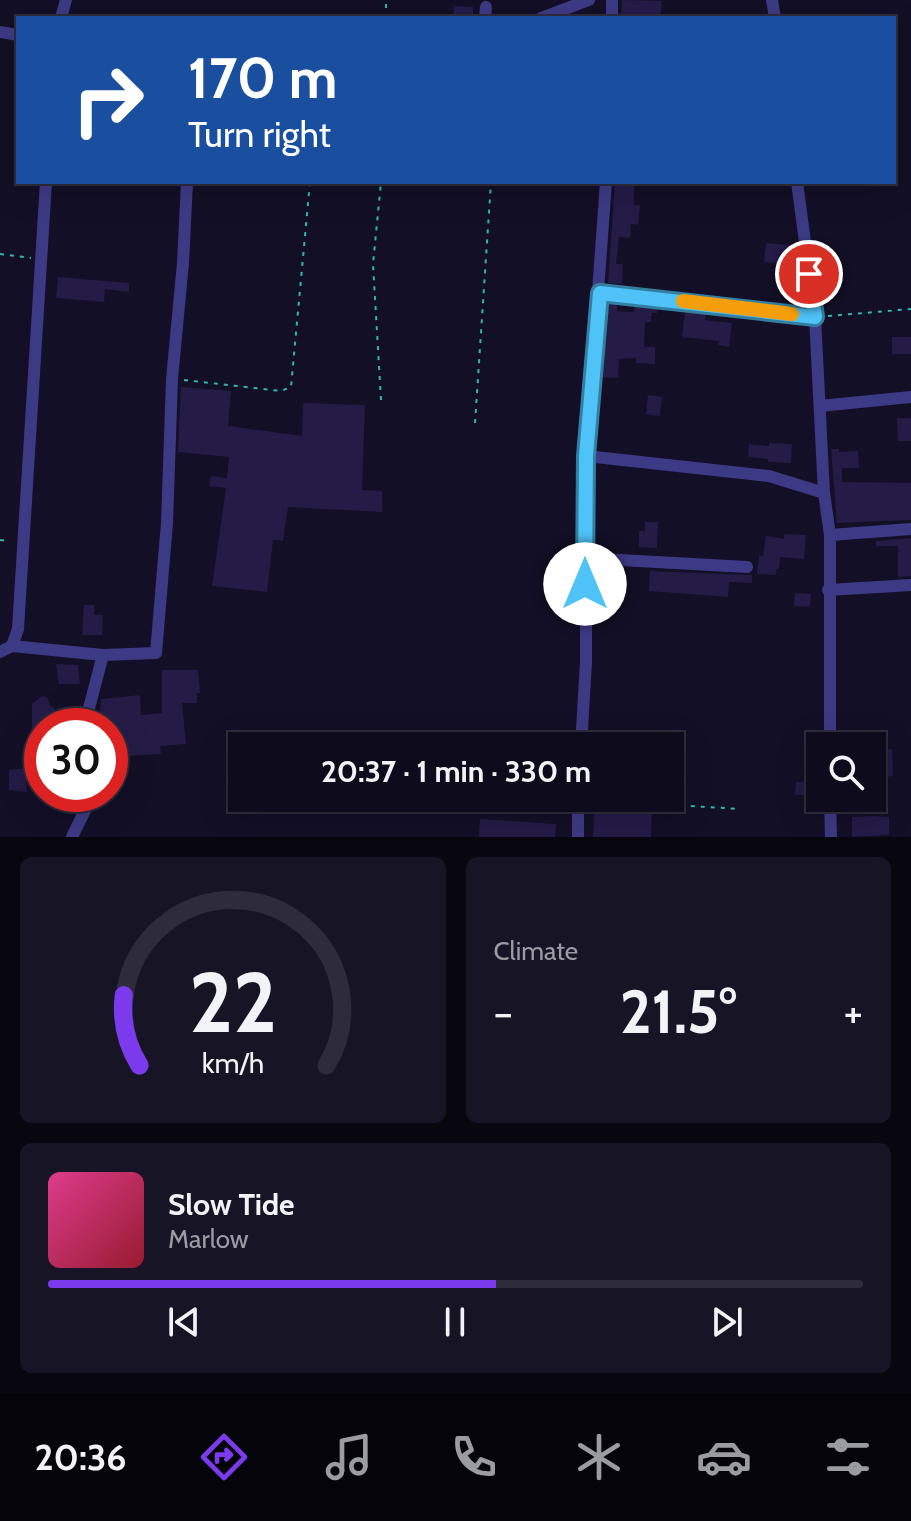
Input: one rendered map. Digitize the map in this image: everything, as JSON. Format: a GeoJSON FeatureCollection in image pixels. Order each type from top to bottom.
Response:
{"type":"FeatureCollection","features":[{"type":"Feature","properties":{"kind":"street"},"geometry":{"type":"LineString","coordinates":[[546,16],[589,0]]}},
{"type":"Feature","properties":{"kind":"street"},"geometry":{"type":"LineString","coordinates":[[46,184],[18,629],[6,649],[103,655],[156,653],[167,523],[172,379],[187,184]]}},
{"type":"Feature","properties":{"kind":"street"},"geometry":{"type":"LineString","coordinates":[[582,732],[586,662],[586,456],[606,184]]}},
{"type":"Feature","properties":{"kind":"street"},"geometry":{"type":"LineString","coordinates":[[797,184],[815,317],[824,493],[830,535],[830,732]]}},
{"type":"Feature","properties":{"kind":"street"},"geometry":{"type":"LineString","coordinates":[[600,293],[815,317]]}},
{"type":"Feature","properties":{"kind":"street"},"geometry":{"type":"LineString","coordinates":[[820,406],[911,397]]}},
{"type":"Feature","properties":{"kind":"street"},"geometry":{"type":"LineString","coordinates":[[586,456],[769,476],[824,493]]}},
{"type":"Feature","properties":{"kind":"street"},"geometry":{"type":"LineString","coordinates":[[830,535],[911,529]]}},
{"type":"Feature","properties":{"kind":"street"},"geometry":{"type":"LineString","coordinates":[[584,558],[747,567]]}},
{"type":"Feature","properties":{"kind":"street"},"geometry":{"type":"LineString","coordinates":[[828,590],[911,585]]}},
{"type":"Feature","properties":{"kind":"street"},"geometry":{"type":"LineString","coordinates":[[89,708],[103,655]]}},
{"type":"Feature","properties":{"kind":"street"},"geometry":{"type":"LineString","coordinates":[[72,837],[84,812]]}},
{"type":"Feature","properties":{"kind":"street"},"geometry":{"type":"LineString","coordinates":[[578,812],[578,837]]}},
{"type":"Feature","properties":{"kind":"street"},"geometry":{"type":"LineString","coordinates":[[830,812],[831,837]]}},
{"type":"Feature","properties":{"kind":"path"},"geometry":{"type":"LineString","coordinates":[[172,379],[281,391],[291,387],[310,184]]}},
{"type":"Feature","properties":{"kind":"path"},"geometry":{"type":"LineString","coordinates":[[381,184],[373,264],[381,400]]}},
{"type":"Feature","properties":{"kind":"path"},"geometry":{"type":"LineString","coordinates":[[475,423],[491,184]]}},
{"type":"Feature","properties":{"kind":"path"},"geometry":{"type":"LineString","coordinates":[[0,254],[40,259]]}},
{"type":"Feature","properties":{"kind":"path"},"geometry":{"type":"LineString","coordinates":[[815,317],[911,309]]}},
{"type":"Feature","properties":{"kind":"path"},"geometry":{"type":"LineString","coordinates":[[684,806],[740,809]]}},
{"type":"Feature","properties":{"kind":"building"},"geometry":{"type":"Polygon","coordinates":[[[622,0],[662,1],[660,16],[621,16],[622,0]]]}},
{"type":"Feature","properties":{"kind":"building"},"geometry":{"type":"Polygon","coordinates":[[[454,6],[473,7],[473,16],[453,16],[454,6]]]}},
{"type":"Feature","properties":{"kind":"building"},"geometry":{"type":"Polygon","coordinates":[[[615,184],[634,184],[634,205],[640,205],[638,225],[631,224],[630,238],[619,237],[616,264],[623,264],[622,284],[608,283],[615,184]]]}},
{"type":"Feature","properties":{"kind":"building"},"geometry":{"type":"Polygon","coordinates":[[[766,243],[788,245],[786,264],[764,262],[766,243]]]}},
{"type":"Feature","properties":{"kind":"building"},"geometry":{"type":"Polygon","coordinates":[[[58,277],[129,283],[129,292],[105,289],[104,302],[56,298],[58,277]]]}},
{"type":"Feature","properties":{"kind":"building"},"geometry":{"type":"Polygon","coordinates":[[[606,303],[617,304],[617,311],[634,312],[635,306],[658,308],[657,313],[652,313],[651,322],[645,322],[644,347],[655,347],[655,364],[636,363],[636,358],[619,359],[618,378],[601,377],[606,303]]]}},
{"type":"Feature","properties":{"kind":"building"},"geometry":{"type":"Polygon","coordinates":[[[685,312],[706,314],[705,320],[732,323],[729,347],[718,345],[719,341],[682,337],[685,312]]]}},
{"type":"Feature","properties":{"kind":"building"},"geometry":{"type":"Polygon","coordinates":[[[892,337],[911,337],[911,354],[892,354],[892,337]]]}},
{"type":"Feature","properties":{"kind":"building"},"geometry":{"type":"Polygon","coordinates":[[[181,387],[231,391],[228,426],[302,436],[303,403],[365,405],[362,490],[382,491],[382,512],[288,507],[283,541],[273,540],[267,592],[212,586],[226,488],[209,486],[211,476],[227,478],[229,457],[178,452],[181,387]]]}},
{"type":"Feature","properties":{"kind":"building"},"geometry":{"type":"Polygon","coordinates":[[[648,395],[662,397],[660,416],[646,414],[648,395]]]}},
{"type":"Feature","properties":{"kind":"building"},"geometry":{"type":"Polygon","coordinates":[[[897,418],[911,418],[911,441],[898,441],[897,418]]]}},
{"type":"Feature","properties":{"kind":"building"},"geometry":{"type":"Polygon","coordinates":[[[769,443],[792,444],[791,463],[748,457],[749,444],[769,446],[769,443]]]}},
{"type":"Feature","properties":{"kind":"building"},"geometry":{"type":"Polygon","coordinates":[[[831,449],[839,449],[839,452],[858,451],[859,468],[842,468],[842,482],[911,483],[911,520],[837,523],[831,449]]]}},
{"type":"Feature","properties":{"kind":"building"},"geometry":{"type":"Polygon","coordinates":[[[645,522],[658,522],[657,548],[639,547],[639,531],[645,531],[645,522]]]}},
{"type":"Feature","properties":{"kind":"building"},"geometry":{"type":"Polygon","coordinates":[[[784,534],[806,535],[804,559],[780,557],[776,575],[757,574],[766,536],[784,539],[784,534]]]}},
{"type":"Feature","properties":{"kind":"building"},"geometry":{"type":"Polygon","coordinates":[[[911,538],[911,576],[898,577],[898,546],[876,546],[876,541],[911,538]]]}},
{"type":"Feature","properties":{"kind":"building"},"geometry":{"type":"Polygon","coordinates":[[[650,571],[752,575],[752,583],[729,582],[728,597],[649,591],[650,571]]]}},
{"type":"Feature","properties":{"kind":"building"},"geometry":{"type":"Polygon","coordinates":[[[795,593],[811,594],[810,607],[794,606],[795,593]]]}},
{"type":"Feature","properties":{"kind":"building"},"geometry":{"type":"Polygon","coordinates":[[[84,605],[94,605],[94,615],[103,615],[102,635],[82,635],[84,605]]]}},
{"type":"Feature","properties":{"kind":"building"},"geometry":{"type":"Polygon","coordinates":[[[56,664],[78,665],[80,684],[59,684],[56,664]]]}},
{"type":"Feature","properties":{"kind":"building"},"geometry":{"type":"Polygon","coordinates":[[[162,670],[198,670],[200,693],[197,693],[197,703],[182,703],[186,744],[160,746],[161,754],[128,756],[128,708],[100,708],[101,699],[140,695],[141,715],[162,713],[162,670]]]}},
{"type":"Feature","properties":{"kind":"building"},"geometry":{"type":"Polygon","coordinates":[[[42,696],[47,697],[54,708],[32,708],[32,704],[42,696]]]}},
{"type":"Feature","properties":{"kind":"building"},"geometry":{"type":"Polygon","coordinates":[[[892,749],[893,776],[886,777],[886,750],[892,749]]]}},
{"type":"Feature","properties":{"kind":"building"},"geometry":{"type":"Polygon","coordinates":[[[24,768],[24,792],[9,790],[9,770],[24,768]]]}},
{"type":"Feature","properties":{"kind":"building"},"geometry":{"type":"Polygon","coordinates":[[[796,782],[806,782],[806,795],[795,795],[796,782]]]}},
{"type":"Feature","properties":{"kind":"building"},"geometry":{"type":"Polygon","coordinates":[[[595,812],[652,812],[651,837],[593,837],[595,812]]]}},
{"type":"Feature","properties":{"kind":"building"},"geometry":{"type":"Polygon","coordinates":[[[852,817],[889,817],[889,835],[852,837],[852,817]]]}},
{"type":"Feature","properties":{"kind":"building"},"geometry":{"type":"Polygon","coordinates":[[[480,819],[556,824],[555,837],[479,837],[480,819]]]}},
{"type":"Feature","properties":{"kind":"slow traffic"},"geometry":{"type":"LineString","coordinates":[[683,301],[792,314]]}},
{"type":"Feature","properties":{"kind":"route"},"geometry":{"type":"LineString","coordinates":[[585,584],[586,456],[600,293],[815,317],[809,274]]}}]}
